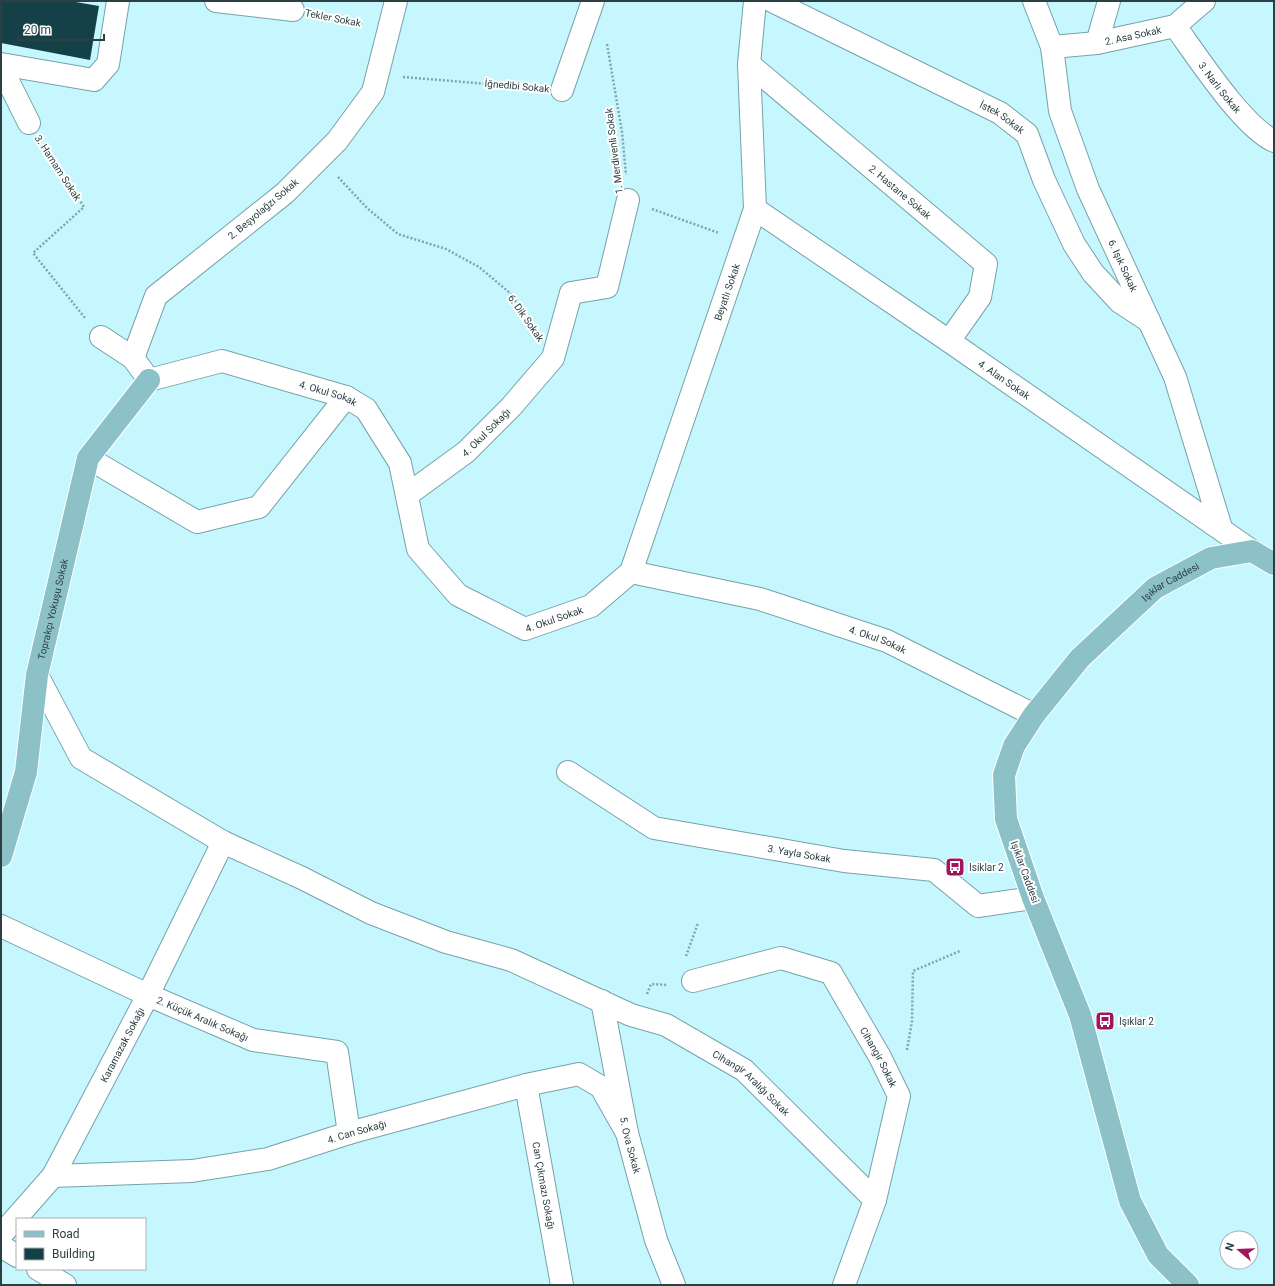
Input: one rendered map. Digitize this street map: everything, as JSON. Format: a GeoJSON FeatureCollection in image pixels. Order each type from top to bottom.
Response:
{"type":"FeatureCollection","features":[{"type":"Feature","properties":{"kind":"main road","name":"Toprakçı Yokuşu Sokak"},"geometry":{"type":"LineString","coordinates":[[1,856],[26,772],[37,675],[88,458],[148,380]]}},
{"type":"Feature","properties":{"kind":"main road"},"geometry":{"type":"LineString","coordinates":[[1252,551],[1274,564]]}},
{"type":"Feature","properties":{"kind":"main road","name":"Işıklar Caddesi"},"geometry":{"type":"LineString","coordinates":[[1188,1285],[1158,1254],[1130,1201],[1080,1015],[1034,898],[1006,819],[1004,775],[1014,746],[1034,715],[1080,658],[1155,588],[1211,558],[1252,551]]}},
{"type":"Feature","properties":{"kind":"street"},"geometry":{"type":"LineString","coordinates":[[1,65],[94,80],[108,64],[118,1]]}},
{"type":"Feature","properties":{"kind":"street","name":"Tekler Sokak"},"geometry":{"type":"LineString","coordinates":[[216,1],[293,10]]}},
{"type":"Feature","properties":{"kind":"street","name":"2. Beşyolağzı Sokak"},"geometry":{"type":"LineString","coordinates":[[134,358],[156,296],[285,193],[336,141],[373,92],[396,1]]}},
{"type":"Feature","properties":{"kind":"street","name":"İğnedibi Sokak"},"geometry":{"type":"LineString","coordinates":[[562,90],[593,1]]}},
{"type":"Feature","properties":{"kind":"street","name":"Beyatlı Sokak"},"geometry":{"type":"LineString","coordinates":[[631,572],[755,209],[749,64],[755,1]]}},
{"type":"Feature","properties":{"kind":"street","name":"İstek Sokak"},"geometry":{"type":"LineString","coordinates":[[772,1],[1000,113],[1027,134],[1044,180],[1074,244],[1093,273],[1120,302],[1148,320]]}},
{"type":"Feature","properties":{"kind":"street","name":"6. Işık Sokak"},"geometry":{"type":"LineString","coordinates":[[1034,1],[1052,47],[1060,111],[1088,189],[1175,377],[1221,528]]}},
{"type":"Feature","properties":{"kind":"street"},"geometry":{"type":"LineString","coordinates":[[1098,43],[1109,1]]}},
{"type":"Feature","properties":{"kind":"street","name":"2. Asa Sokak"},"geometry":{"type":"LineString","coordinates":[[1052,47],[1098,43],[1175,26],[1204,1]]}},
{"type":"Feature","properties":{"kind":"street","name":"3. Narlı Sokak"},"geometry":{"type":"LineString","coordinates":[[1175,26],[1234,104],[1264,136],[1274,141]]}},
{"type":"Feature","properties":{"kind":"street","name":"2. Hastane Sokak"},"geometry":{"type":"LineString","coordinates":[[749,64],[986,264],[980,297],[949,341]]}},
{"type":"Feature","properties":{"kind":"street"},"geometry":{"type":"LineString","coordinates":[[1,65],[29,123]]}},
{"type":"Feature","properties":{"kind":"street","name":"6. Dik Sokak"},"geometry":{"type":"LineString","coordinates":[[553,358],[571,293],[607,287],[628,200]]}},
{"type":"Feature","properties":{"kind":"street","name":"4. Alan Sokak"},"geometry":{"type":"LineString","coordinates":[[755,209],[1221,528],[1252,551]]}},
{"type":"Feature","properties":{"kind":"street"},"geometry":{"type":"LineString","coordinates":[[101,337],[134,358],[148,380]]}},
{"type":"Feature","properties":{"kind":"street","name":"4. Okul Sokağı"},"geometry":{"type":"LineString","coordinates":[[407,495],[466,452],[511,407],[553,358]]}},
{"type":"Feature","properties":{"kind":"street","name":"4. Okul Sokak"},"geometry":{"type":"LineString","coordinates":[[148,380],[222,361],[346,397],[366,409],[400,464],[418,550],[458,596],[524,629],[591,606],[631,572],[760,599],[887,641],[1034,715]]}},
{"type":"Feature","properties":{"kind":"street"},"geometry":{"type":"LineString","coordinates":[[88,458],[197,522],[259,507],[346,397]]}},
{"type":"Feature","properties":{"kind":"street","name":"Cihangir Aralığı Sokak"},"geometry":{"type":"LineString","coordinates":[[37,675],[81,758],[223,842],[302,878],[371,913],[446,942],[510,960],[631,1014],[666,1025],[744,1070],[875,1200]]}},
{"type":"Feature","properties":{"kind":"street","name":"3. Yayla Sokak"},"geometry":{"type":"LineString","coordinates":[[568,772],[654,828],[844,861],[934,870],[978,906],[1034,898]]}},
{"type":"Feature","properties":{"kind":"street","name":"Karamazak Sokağı"},"geometry":{"type":"LineString","coordinates":[[1,1235],[53,1176],[148,995],[223,842]]}},
{"type":"Feature","properties":{"kind":"street","name":"2. Küçük Aralık Sokağı"},"geometry":{"type":"LineString","coordinates":[[1,926],[148,995],[253,1040],[337,1052],[349,1133]]}},
{"type":"Feature","properties":{"kind":"street","name":"Cihangir Sokak"},"geometry":{"type":"LineString","coordinates":[[693,981],[781,958],[831,973],[880,1057],[899,1096],[875,1200],[844,1285]]}},
{"type":"Feature","properties":{"kind":"street","name":"5. Ova Sokak"},"geometry":{"type":"LineString","coordinates":[[602,1001],[627,1133],[656,1240],[674,1285]]}},
{"type":"Feature","properties":{"kind":"street","name":"4. Can Sokağı"},"geometry":{"type":"LineString","coordinates":[[53,1176],[192,1171],[268,1159],[349,1133],[526,1085],[579,1074],[601,1087],[627,1133]]}},
{"type":"Feature","properties":{"kind":"street","name":"Can Çıkmazı Sokağı"},"geometry":{"type":"LineString","coordinates":[[526,1085],[562,1285]]}},
{"type":"Feature","properties":{"kind":"street"},"geometry":{"type":"LineString","coordinates":[[1,1246],[16,1255]]}},
{"type":"Feature","properties":{"kind":"street"},"geometry":{"type":"LineString","coordinates":[[40,1270],[65,1285]]}},
{"type":"Feature","properties":{"kind":"path","name":"Tekler Sokak"},"geometry":{"type":"LineString","coordinates":[[293,10],[370,25]]}},
{"type":"Feature","properties":{"kind":"path","name":"1. Merdivenli Sokak"},"geometry":{"type":"LineString","coordinates":[[606,39],[622,132],[628,200],[744,242]]}},
{"type":"Feature","properties":{"kind":"path","name":"İğnedibi Sokak"},"geometry":{"type":"LineString","coordinates":[[377,75],[562,90]]}},
{"type":"Feature","properties":{"kind":"path","name":"3. Hamam Sokak"},"geometry":{"type":"LineString","coordinates":[[29,123],[84,207],[33,253],[101,337]]}},
{"type":"Feature","properties":{"kind":"path","name":"6. Dik Sokak"},"geometry":{"type":"LineString","coordinates":[[320,158],[367,208],[398,234],[446,249],[472,264],[510,293],[553,358]]}},
{"type":"Feature","properties":{"kind":"path"},"geometry":{"type":"LineString","coordinates":[[906,1051],[912,1021],[913,971],[960,951]]}},
{"type":"Feature","properties":{"kind":"building"},"geometry":{"type":"Polygon","coordinates":[[[1,1],[70,1],[99,6],[90,60],[1,43],[1,1]]]}},
{"type":"Feature","properties":{"kind":"place","name":"Isiklar 2"},"geometry":{"type":"Point","coordinates":[955,867]}},
{"type":"Feature","properties":{"kind":"place","name":"Işıklar 2"},"geometry":{"type":"Point","coordinates":[1105,1021]}}]}
